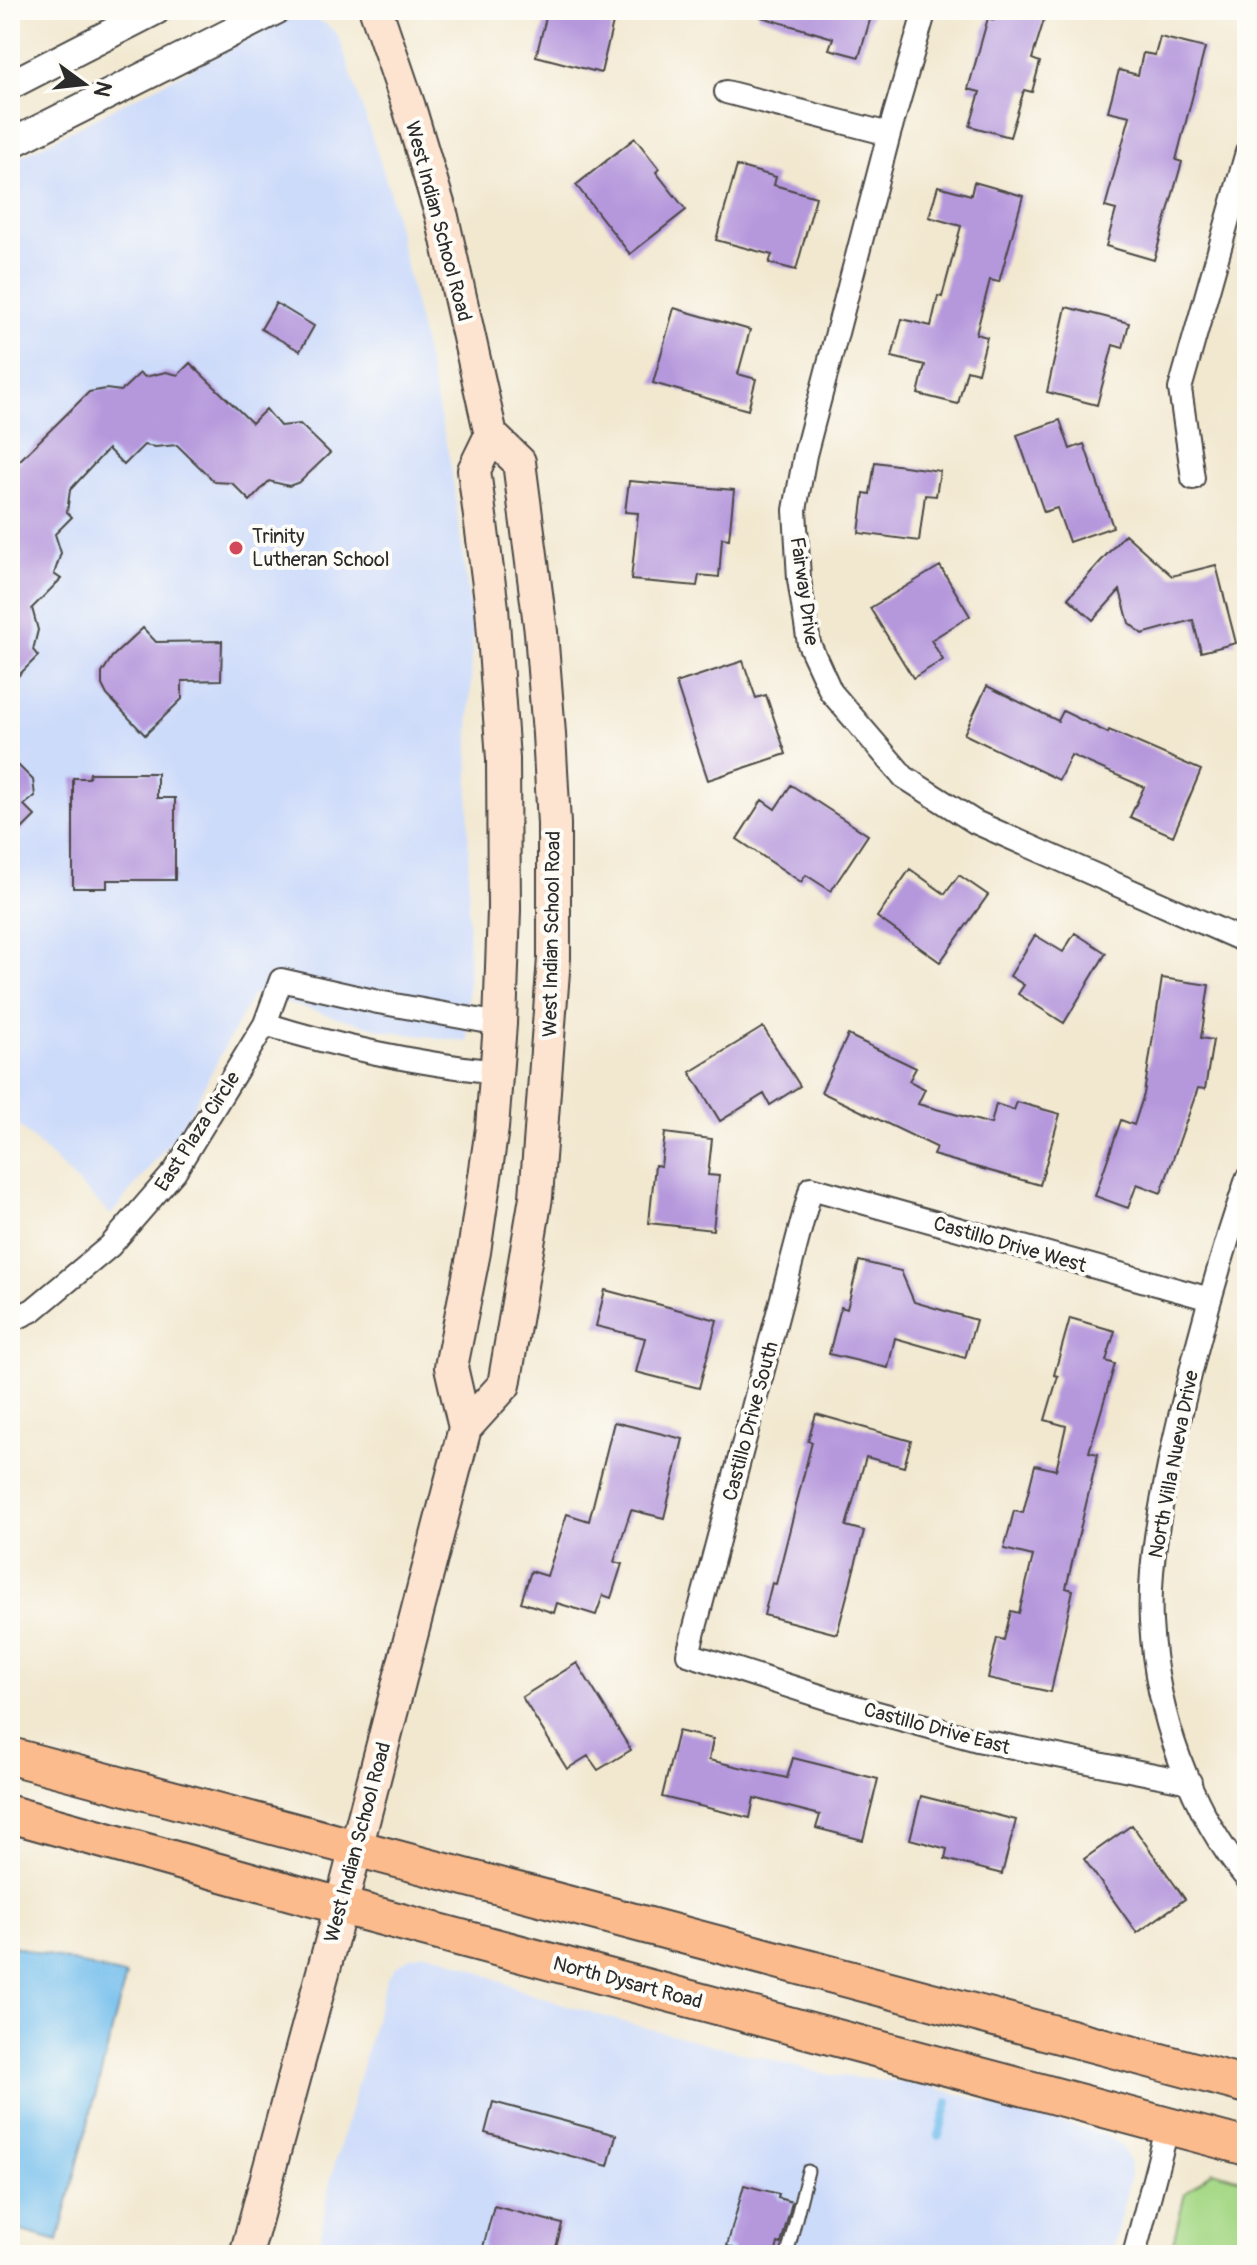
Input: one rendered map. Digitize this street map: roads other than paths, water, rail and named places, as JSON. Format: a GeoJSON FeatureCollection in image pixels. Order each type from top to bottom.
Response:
{"type":"FeatureCollection","features":[{"type":"Feature","properties":{"kind":"main road","name":"West Indian School Road"},"geometry":{"type":"LineString","coordinates":[[246,2255],[341,1906],[465,1428],[504,1385],[536,1197],[554,958],[554,824],[549,734],[529,525],[519,462],[491,435],[442,217],[376,10]]}},
{"type":"Feature","properties":{"kind":"main road","name":"West Indian School Road"},"geometry":{"type":"LineString","coordinates":[[465,1428],[451,1367],[474,1252],[492,1128],[500,1024],[504,895],[503,759],[492,608],[474,470],[491,435]]}},
{"type":"Feature","properties":{"kind":"main road"},"geometry":{"type":"LineString","coordinates":[[10,1756],[1247,2085]]}},
{"type":"Feature","properties":{"kind":"main road","name":"North Dysart Road"},"geometry":{"type":"LineString","coordinates":[[10,1814],[341,1906],[1247,2147]]}},
{"type":"Feature","properties":{"kind":"main road"},"geometry":{"type":"LineString","coordinates":[[1168,2126],[1182,2068]]}},
{"type":"Feature","properties":{"kind":"street"},"geometry":{"type":"LineString","coordinates":[[10,85],[156,10]]}},
{"type":"Feature","properties":{"kind":"street"},"geometry":{"type":"LineString","coordinates":[[10,144],[276,10]]}},
{"type":"Feature","properties":{"kind":"street","name":"Fairway Drive"},"geometry":{"type":"LineString","coordinates":[[925,10],[889,134],[805,455],[795,510],[799,579],[809,644],[831,692],[904,777],[975,822],[1247,942]]}},
{"type":"Feature","properties":{"kind":"street"},"geometry":{"type":"LineString","coordinates":[[726,92],[889,134]]}},
{"type":"Feature","properties":{"kind":"street"},"geometry":{"type":"LineString","coordinates":[[1193,478],[1180,389],[1247,152]]}},
{"type":"Feature","properties":{"kind":"street","name":"East Plaza Circle"},"geometry":{"type":"LineString","coordinates":[[10,1321],[33,1310],[100,1255],[175,1171],[265,1024],[281,980],[378,1002],[500,1024]]}},
{"type":"Feature","properties":{"kind":"street"},"geometry":{"type":"LineString","coordinates":[[265,1024],[328,1044],[376,1054],[496,1072]]}},
{"type":"Feature","properties":{"kind":"street","name":"North Villa Nueva Drive"},"geometry":{"type":"LineString","coordinates":[[1247,1179],[1210,1299],[1170,1463],[1152,1575],[1151,1620],[1155,1664],[1172,1734],[1210,1824],[1247,1879]]}},
{"type":"Feature","properties":{"kind":"street","name":"Castillo Drive West"},"geometry":{"type":"LineString","coordinates":[[811,1188],[1210,1299]]}},
{"type":"Feature","properties":{"kind":"street","name":"Castillo Drive South"},"geometry":{"type":"LineString","coordinates":[[688,1654],[811,1188]]}},
{"type":"Feature","properties":{"kind":"street","name":"Castillo Drive East"},"geometry":{"type":"LineString","coordinates":[[688,1654],[845,1704],[977,1740],[1190,1782]]}},
{"type":"Feature","properties":{"kind":"street"},"geometry":{"type":"LineString","coordinates":[[1134,2255],[1168,2126]]}},
{"type":"Feature","properties":{"kind":"lane"},"geometry":{"type":"LineString","coordinates":[[787,2255],[808,2171]]}},
{"type":"Feature","properties":{"kind":"water"},"geometry":{"type":"Polygon","coordinates":[[[10,1945],[126,1976],[58,2241],[10,2228],[10,1945]]]}},
{"type":"Feature","properties":{"kind":"waterway"},"geometry":{"type":"LineString","coordinates":[[939,2136],[948,2102]]}},
{"type":"Feature","properties":{"kind":"place","name":"Trinity Lutheran School"},"geometry":{"type":"Point","coordinates":[236,548]}}]}
